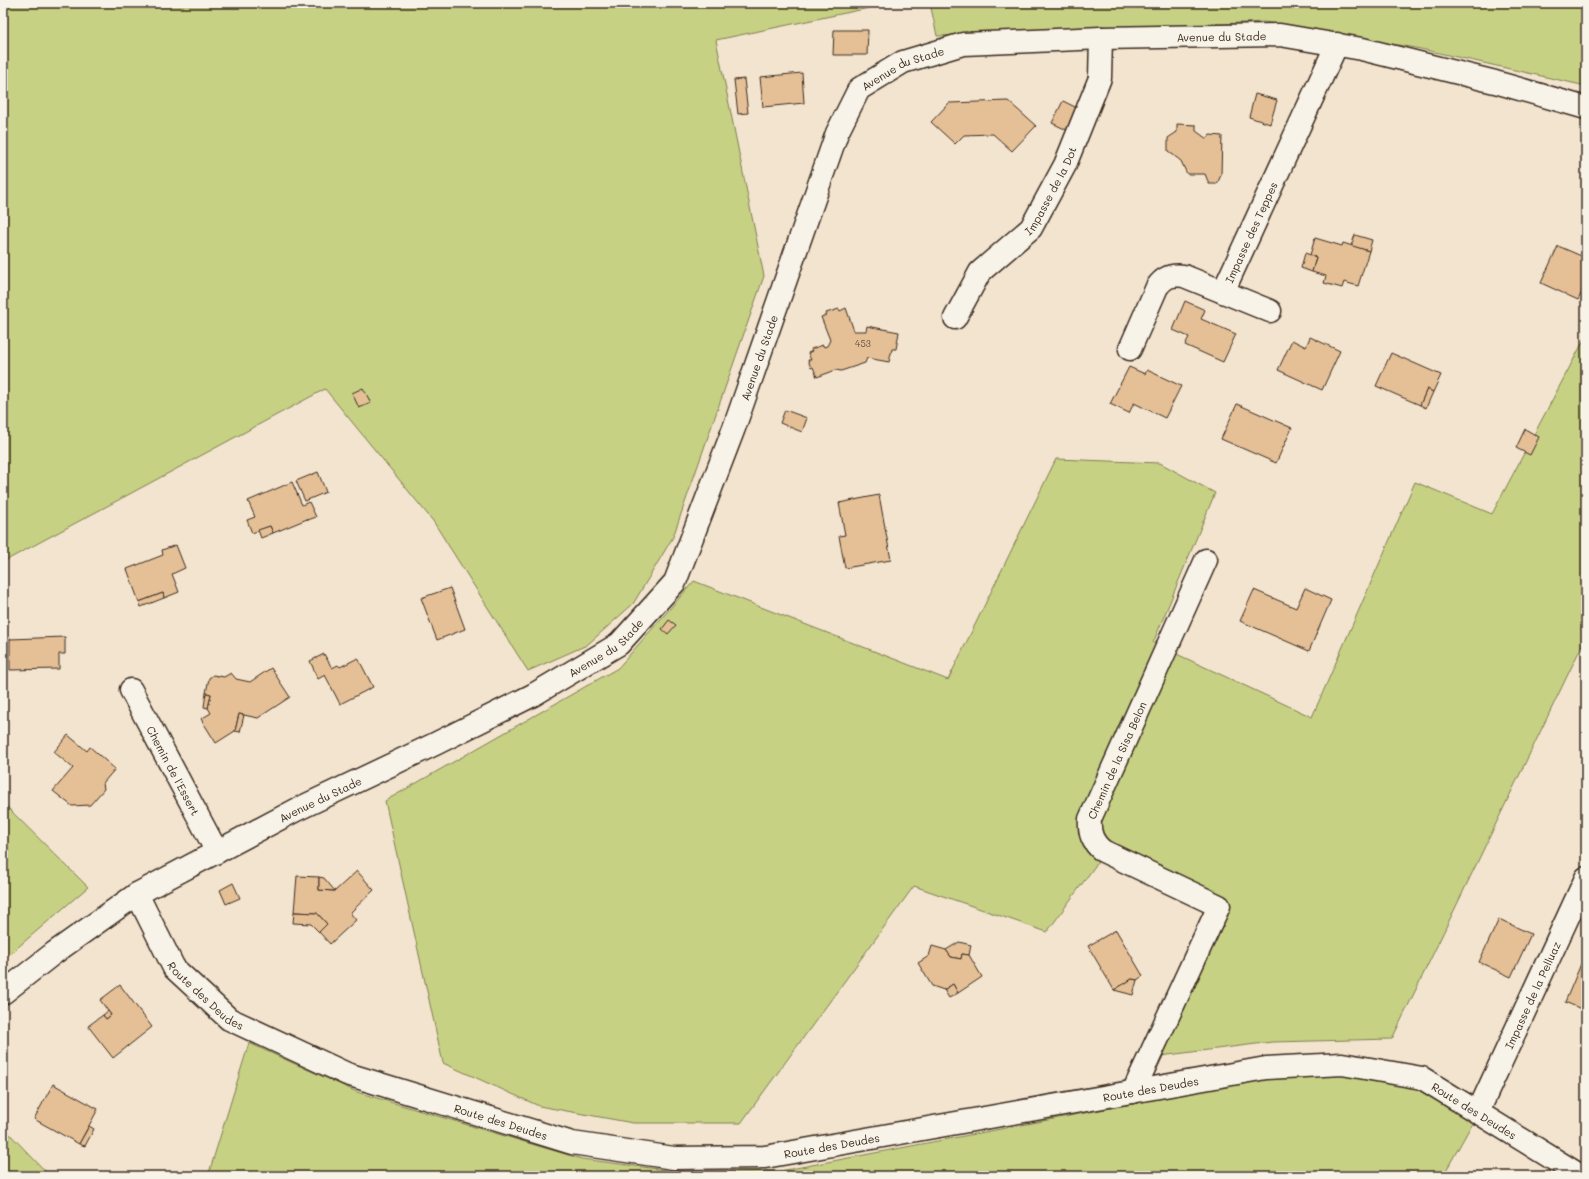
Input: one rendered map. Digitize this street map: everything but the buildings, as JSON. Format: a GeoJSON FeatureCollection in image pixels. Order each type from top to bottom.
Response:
{"type":"FeatureCollection","features":[{"type":"Feature","properties":{"kind":"street","name":"Avenue du Stade"},"geometry":{"type":"LineString","coordinates":[[3,993],[54,953],[137,894],[296,810],[435,744],[533,695],[619,644],[675,582],[734,428],[837,133],[859,89],[903,62],[963,44],[1101,38],[1280,35],[1337,44],[1495,82],[1586,108]]}},
{"type":"Feature","properties":{"kind":"street","name":"Impasse de la Dot"},"geometry":{"type":"LineString","coordinates":[[955,318],[980,272],[1031,228],[1061,172],[1100,78],[1101,38]]}},
{"type":"Feature","properties":{"kind":"street","name":"Impasse des Teppes"},"geometry":{"type":"LineString","coordinates":[[1130,349],[1157,287],[1161,281],[1167,277],[1176,275],[1184,276],[1223,292],[1337,44]]}},
{"type":"Feature","properties":{"kind":"street"},"geometry":{"type":"LineString","coordinates":[[1223,292],[1270,311]]}},
{"type":"Feature","properties":{"kind":"street","name":"Chemin de la Sisa Belon"},"geometry":{"type":"LineString","coordinates":[[1133,1092],[1219,906],[1103,851],[1096,844],[1091,835],[1090,819],[1206,560]]}},
{"type":"Feature","properties":{"kind":"street","name":"Chemin de l'Essert"},"geometry":{"type":"LineString","coordinates":[[130,690],[217,852]]}},
{"type":"Feature","properties":{"kind":"street","name":"Impasse de la Pelluaz"},"geometry":{"type":"LineString","coordinates":[[1478,1112],[1586,878]]}},
{"type":"Feature","properties":{"kind":"street","name":"Route des Deudes"},"geometry":{"type":"LineString","coordinates":[[137,894],[174,968],[229,1018],[347,1074],[572,1143],[674,1158],[765,1157],[1266,1068],[1342,1064],[1422,1078],[1581,1176]]}},
{"type":"Feature","properties":{"kind":"green space"},"geometry":{"type":"Polygon","coordinates":[[[3,3],[893,3],[716,40],[764,276],[673,537],[633,604],[587,645],[528,671],[433,521],[325,389],[3,562],[3,3]]]}},
{"type":"Feature","properties":{"kind":"green space"},"geometry":{"type":"Polygon","coordinates":[[[930,3],[1585,3],[1586,86],[1421,49],[1265,22],[937,36],[930,3]]]}},
{"type":"Feature","properties":{"kind":"green space"},"geometry":{"type":"Polygon","coordinates":[[[1586,336],[1586,637],[1392,1039],[1272,1042],[1160,1056],[1220,913],[1103,855],[1047,932],[914,886],[741,1123],[633,1123],[539,1106],[443,1063],[385,801],[618,668],[694,581],[948,680],[1056,459],[1160,463],[1215,493],[1153,643],[1312,717],[1415,482],[1492,514],[1586,336]]]}},
{"type":"Feature","properties":{"kind":"green space"},"geometry":{"type":"Polygon","coordinates":[[[3,803],[88,887],[3,960],[3,803]]]}},
{"type":"Feature","properties":{"kind":"green space"},"geometry":{"type":"Polygon","coordinates":[[[249,1043],[357,1092],[582,1159],[688,1173],[780,1171],[1279,1076],[1346,1075],[1421,1087],[1473,1122],[1443,1176],[208,1176],[249,1043]]]}},
{"type":"Feature","properties":{"kind":"green space"},"geometry":{"type":"Polygon","coordinates":[[[3,1127],[50,1176],[3,1176],[3,1127]]]}}]}
